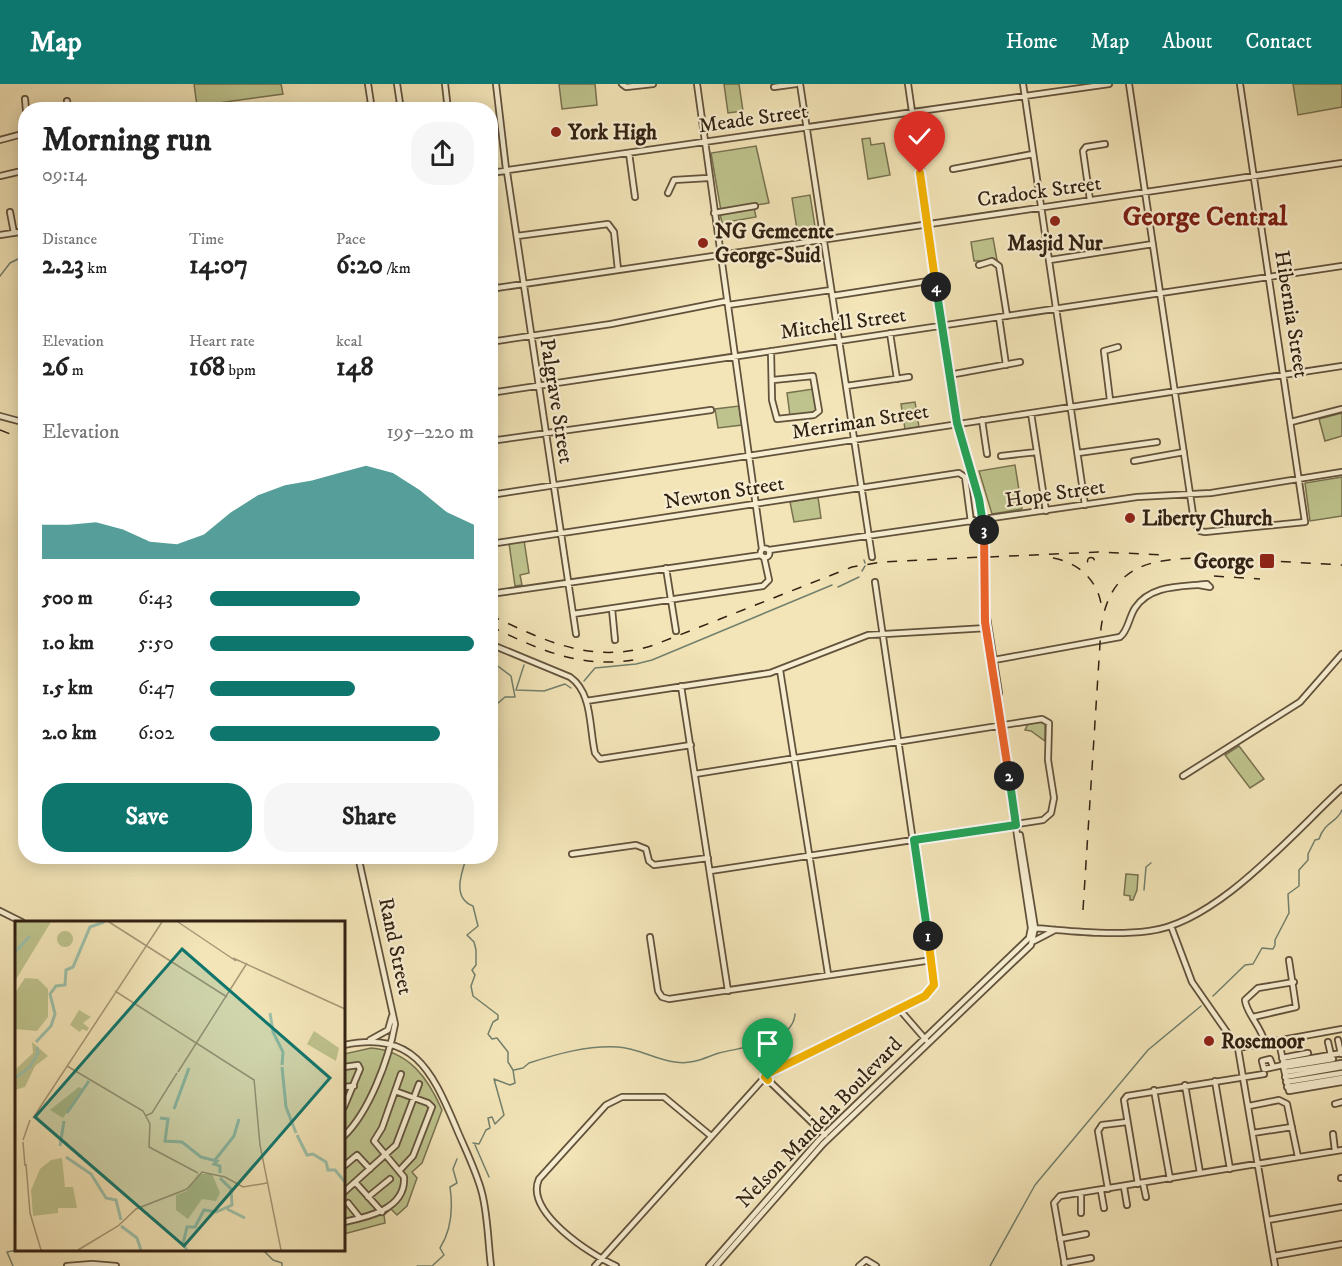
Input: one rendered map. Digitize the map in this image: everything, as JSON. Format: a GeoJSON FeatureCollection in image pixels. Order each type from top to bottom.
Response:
{"type":"FeatureCollection","features":[{"type":"Feature","properties":{"kind":"street"},"geometry":{"type":"LineString","coordinates":[[368,84],[371,102]]}},
{"type":"Feature","properties":{"kind":"street"},"geometry":{"type":"LineString","coordinates":[[398,84],[400,102]]}},
{"type":"Feature","properties":{"kind":"street"},"geometry":{"type":"LineString","coordinates":[[445,84],[447,102]]}},
{"type":"Feature","properties":{"kind":"street","name":"Palgrave Street"},"geometry":{"type":"LineString","coordinates":[[496,84],[506,171],[576,634]]}},
{"type":"Feature","properties":{"kind":"street"},"geometry":{"type":"LineString","coordinates":[[622,84],[626,87],[653,84]]}},
{"type":"Feature","properties":{"kind":"street"},"geometry":{"type":"LineString","coordinates":[[573,614],[758,587],[768,583],[708,178],[697,84]]}},
{"type":"Feature","properties":{"kind":"street"},"geometry":{"type":"LineString","coordinates":[[774,87],[798,84],[872,557]]}},
{"type":"Feature","properties":{"kind":"street"},"geometry":{"type":"LineString","coordinates":[[908,84],[957,423],[983,518],[988,628],[1033,927],[1031,945]]}},
{"type":"Feature","properties":{"kind":"street"},"geometry":{"type":"LineString","coordinates":[[1023,84],[1085,505]]}},
{"type":"Feature","properties":{"kind":"street","name":"Meade Street"},"geometry":{"type":"LineString","coordinates":[[498,172],[1109,84]]}},
{"type":"Feature","properties":{"kind":"street"},"geometry":{"type":"LineString","coordinates":[[1129,84],[1190,495]]}},
{"type":"Feature","properties":{"kind":"street","name":"Hibernia Street"},"geometry":{"type":"LineString","coordinates":[[1190,495],[1195,526],[1205,532],[1305,522],[1240,84]]}},
{"type":"Feature","properties":{"kind":"street"},"geometry":{"type":"LineString","coordinates":[[0,140],[18,135]]}},
{"type":"Feature","properties":{"kind":"street"},"geometry":{"type":"LineString","coordinates":[[1090,200],[1083,151],[1086,147],[1105,144]]}},
{"type":"Feature","properties":{"kind":"street"},"geometry":{"type":"LineString","coordinates":[[628,153],[635,197]]}},
{"type":"Feature","properties":{"kind":"street"},"geometry":{"type":"LineString","coordinates":[[953,169],[1033,154]]}},
{"type":"Feature","properties":{"kind":"street","name":"Cradock Street"},"geometry":{"type":"LineString","coordinates":[[498,288],[1342,163]]}},
{"type":"Feature","properties":{"kind":"street"},"geometry":{"type":"LineString","coordinates":[[0,176],[18,172]]}},
{"type":"Feature","properties":{"kind":"street"},"geometry":{"type":"LineString","coordinates":[[668,193],[674,180],[708,178]]}},
{"type":"Feature","properties":{"kind":"street"},"geometry":{"type":"LineString","coordinates":[[714,213],[755,206]]}},
{"type":"Feature","properties":{"kind":"street"},"geometry":{"type":"LineString","coordinates":[[10,212],[14,233]]}},
{"type":"Feature","properties":{"kind":"street"},"geometry":{"type":"LineString","coordinates":[[517,236],[608,224],[614,232],[618,270]]}},
{"type":"Feature","properties":{"kind":"street"},"geometry":{"type":"LineString","coordinates":[[0,235],[18,232]]}},
{"type":"Feature","properties":{"kind":"street"},"geometry":{"type":"LineString","coordinates":[[1050,260],[1153,244]]}},
{"type":"Feature","properties":{"kind":"street"},"geometry":{"type":"LineString","coordinates":[[979,265],[992,261],[999,266],[1007,316]]}},
{"type":"Feature","properties":{"kind":"street","name":"Mitchell Street"},"geometry":{"type":"LineString","coordinates":[[498,392],[1342,266]]}},
{"type":"Feature","properties":{"kind":"street"},"geometry":{"type":"LineString","coordinates":[[832,296],[935,280]]}},
{"type":"Feature","properties":{"kind":"street"},"geometry":{"type":"LineString","coordinates":[[498,341],[728,303],[831,290]]}},
{"type":"Feature","properties":{"kind":"street"},"geometry":{"type":"LineString","coordinates":[[999,317],[1006,364]]}},
{"type":"Feature","properties":{"kind":"street"},"geometry":{"type":"LineString","coordinates":[[890,333],[897,379]]}},
{"type":"Feature","properties":{"kind":"street"},"geometry":{"type":"LineString","coordinates":[[1110,400],[1104,351],[1118,347]]}},
{"type":"Feature","properties":{"kind":"street"},"geometry":{"type":"LineString","coordinates":[[771,351],[772,400],[777,418],[787,419],[818,412],[813,376],[772,380]]}},
{"type":"Feature","properties":{"kind":"street"},"geometry":{"type":"LineString","coordinates":[[949,375],[1020,362]]}},
{"type":"Feature","properties":{"kind":"street","name":"Merriman Street"},"geometry":{"type":"LineString","coordinates":[[498,494],[1342,366]]}},
{"type":"Feature","properties":{"kind":"street"},"geometry":{"type":"LineString","coordinates":[[846,386],[909,377]]}},
{"type":"Feature","properties":{"kind":"street"},"geometry":{"type":"LineString","coordinates":[[1291,422],[1342,409]]}},
{"type":"Feature","properties":{"kind":"street"},"geometry":{"type":"LineString","coordinates":[[498,440],[711,410]]}},
{"type":"Feature","properties":{"kind":"street"},"geometry":{"type":"LineString","coordinates":[[1031,413],[1046,511]]}},
{"type":"Feature","properties":{"kind":"street"},"geometry":{"type":"LineString","coordinates":[[0,416],[18,421]]}},
{"type":"Feature","properties":{"kind":"street"},"geometry":{"type":"LineString","coordinates":[[982,420],[987,454]]}},
{"type":"Feature","properties":{"kind":"street"},"geometry":{"type":"LineString","coordinates":[[947,425],[955,428],[963,442]]}},
{"type":"Feature","properties":{"kind":"street"},"geometry":{"type":"LineString","coordinates":[[1078,453],[1157,442]]}},
{"type":"Feature","properties":{"kind":"street"},"geometry":{"type":"LineString","coordinates":[[1001,456],[1037,452]]}},
{"type":"Feature","properties":{"kind":"street"},"geometry":{"type":"LineString","coordinates":[[1134,461],[1184,452]]}},
{"type":"Feature","properties":{"kind":"street","name":"Hope Street"},"geometry":{"type":"LineString","coordinates":[[498,593],[1137,497],[1190,495],[1342,472]]}},
{"type":"Feature","properties":{"kind":"street","name":"Newton Street"},"geometry":{"type":"LineString","coordinates":[[498,543],[962,474],[971,522]]}},
{"type":"Feature","properties":{"kind":"street"},"geometry":{"type":"LineString","coordinates":[[666,568],[676,631]]}},
{"type":"Feature","properties":{"kind":"street"},"geometry":{"type":"LineString","coordinates":[[595,1266],[765,1077],[900,1010],[925,996],[934,985],[875,582]]}},
{"type":"Feature","properties":{"kind":"street"},"geometry":{"type":"LineString","coordinates":[[993,660],[1122,636],[1136,607],[1156,591],[1199,585]]}},
{"type":"Feature","properties":{"kind":"street"},"geometry":{"type":"LineString","coordinates":[[612,609],[615,640]]}},
{"type":"Feature","properties":{"kind":"street"},"geometry":{"type":"LineString","coordinates":[[586,701],[780,670],[868,635],[988,628]]}},
{"type":"Feature","properties":{"kind":"street"},"geometry":{"type":"LineString","coordinates":[[498,647],[570,677],[583,691],[595,753],[603,759],[691,745]]}},
{"type":"Feature","properties":{"kind":"street"},"geometry":{"type":"LineString","coordinates":[[1183,776],[1300,702],[1342,654]]}},
{"type":"Feature","properties":{"kind":"street"},"geometry":{"type":"LineString","coordinates":[[780,670],[796,758],[828,974]]}},
{"type":"Feature","properties":{"kind":"street"},"geometry":{"type":"LineString","coordinates":[[681,686],[728,991]]}},
{"type":"Feature","properties":{"kind":"street"},"geometry":{"type":"LineString","coordinates":[[695,774],[1042,719],[1048,723],[1048,760],[1054,798],[1051,813],[1043,820],[710,871]]}},
{"type":"Feature","properties":{"kind":"street"},"geometry":{"type":"LineString","coordinates":[[1033,927],[1138,932],[1171,926],[1200,914],[1229,893],[1342,788]]}},
{"type":"Feature","properties":{"kind":"street"},"geometry":{"type":"LineString","coordinates":[[572,854],[636,844],[646,849],[649,861],[654,865],[708,858]]}},
{"type":"Feature","properties":{"kind":"street","name":"Rand Street"},"geometry":{"type":"LineString","coordinates":[[345,1135],[364,1109],[391,1044],[395,1024],[360,864]]}},
{"type":"Feature","properties":{"kind":"street"},"geometry":{"type":"LineString","coordinates":[[0,911],[20,921]]}},
{"type":"Feature","properties":{"kind":"street"},"geometry":{"type":"LineString","coordinates":[[1171,926],[1192,982],[1238,1048],[1275,1266]]}},
{"type":"Feature","properties":{"kind":"street","name":"Nelson Mandela Boulevard"},"geometry":{"type":"LineString","coordinates":[[709,1266],[826,1136],[1025,944],[1033,927]]}},
{"type":"Feature","properties":{"kind":"street","name":"Nelson Mandela Boulevard"},"geometry":{"type":"LineString","coordinates":[[994,975],[1043,934],[1061,929]]}},
{"type":"Feature","properties":{"kind":"street"},"geometry":{"type":"LineString","coordinates":[[650,937],[662,997],[674,999],[932,960]]}},
{"type":"Feature","properties":{"kind":"street"},"geometry":{"type":"LineString","coordinates":[[1254,1017],[1295,1008],[1297,1003],[1289,960]]}},
{"type":"Feature","properties":{"kind":"street"},"geometry":{"type":"LineString","coordinates":[[1265,1043],[1261,1028],[1244,1002],[1250,993],[1258,988],[1294,982]]}},
{"type":"Feature","properties":{"kind":"street"},"geometry":{"type":"LineString","coordinates":[[345,1045],[380,1037],[388,1030],[392,1021],[392,1004]]}},
{"type":"Feature","properties":{"kind":"street"},"geometry":{"type":"LineString","coordinates":[[900,1010],[925,1039]]}},
{"type":"Feature","properties":{"kind":"street"},"geometry":{"type":"LineString","coordinates":[[1238,1048],[1342,1029]]}},
{"type":"Feature","properties":{"kind":"street"},"geometry":{"type":"LineString","coordinates":[[366,1041],[391,1044],[424,1065],[440,1090],[481,1191],[491,1266]]}},
{"type":"Feature","properties":{"kind":"street"},"geometry":{"type":"LineString","coordinates":[[1321,1071],[1332,1057],[1341,1053],[1338,1043],[1329,1044],[1332,1057]]}},
{"type":"Feature","properties":{"kind":"street"},"geometry":{"type":"LineString","coordinates":[[1280,1047],[1284,1070]]}},
{"type":"Feature","properties":{"kind":"street"},"geometry":{"type":"LineString","coordinates":[[1284,1070],[1308,1053]]}},
{"type":"Feature","properties":{"kind":"street"},"geometry":{"type":"LineString","coordinates":[[1300,1058],[1321,1071]]}},
{"type":"Feature","properties":{"kind":"street"},"geometry":{"type":"LineString","coordinates":[[345,1067],[356,1065],[360,1068],[345,1105]]}},
{"type":"Feature","properties":{"kind":"street"},"geometry":{"type":"LineString","coordinates":[[1272,1065],[1284,1070],[1339,1073]]}},
{"type":"Feature","properties":{"kind":"street"},"geometry":{"type":"LineString","coordinates":[[1284,1070],[1339,1073]]}},
{"type":"Feature","properties":{"kind":"street"},"geometry":{"type":"LineString","coordinates":[[345,1222],[382,1212],[399,1197],[404,1179],[375,1144],[374,1139],[380,1132],[401,1074]]}},
{"type":"Feature","properties":{"kind":"street"},"geometry":{"type":"LineString","coordinates":[[1146,1197],[1127,1122],[1124,1100],[1127,1096],[1264,1074]]}},
{"type":"Feature","properties":{"kind":"street"},"geometry":{"type":"LineString","coordinates":[[765,1077],[826,1136]]}},
{"type":"Feature","properties":{"kind":"street"},"geometry":{"type":"LineString","coordinates":[[1215,1081],[1230,1169]]}},
{"type":"Feature","properties":{"kind":"street"},"geometry":{"type":"LineString","coordinates":[[345,1191],[396,1145],[420,1084]]}},
{"type":"Feature","properties":{"kind":"street"},"geometry":{"type":"LineString","coordinates":[[1185,1085],[1200,1173]]}},
{"type":"Feature","properties":{"kind":"street"},"geometry":{"type":"LineString","coordinates":[[345,1087],[354,1086]]}},
{"type":"Feature","properties":{"kind":"street"},"geometry":{"type":"LineString","coordinates":[[1154,1090],[1170,1179]]}},
{"type":"Feature","properties":{"kind":"street"},"geometry":{"type":"LineString","coordinates":[[395,1091],[430,1104],[432,1109],[413,1156],[399,1171]]}},
{"type":"Feature","properties":{"kind":"street"},"geometry":{"type":"LineString","coordinates":[[616,1266],[576,1243],[538,1200],[536,1191],[539,1179],[610,1102],[628,1097],[658,1095],[669,1098],[711,1136]]}},
{"type":"Feature","properties":{"kind":"street"},"geometry":{"type":"LineString","coordinates":[[1249,1106],[1284,1101],[1288,1106],[1298,1157]]}},
{"type":"Feature","properties":{"kind":"street"},"geometry":{"type":"LineString","coordinates":[[1335,1104],[1342,1102]]}},
{"type":"Feature","properties":{"kind":"street"},"geometry":{"type":"LineString","coordinates":[[1108,1189],[1098,1131],[1102,1125],[1127,1122]]}},
{"type":"Feature","properties":{"kind":"street"},"geometry":{"type":"LineString","coordinates":[[1253,1133],[1292,1127]]}},
{"type":"Feature","properties":{"kind":"street"},"geometry":{"type":"LineString","coordinates":[[1333,1134],[1335,1151]]}},
{"type":"Feature","properties":{"kind":"street","name":"Nelson Mandela Boulevard"},"geometry":{"type":"LineString","coordinates":[[716,1266],[826,1136]]}},
{"type":"Feature","properties":{"kind":"street"},"geometry":{"type":"LineString","coordinates":[[1091,1258],[1064,1265],[1054,1201],[1060,1196],[1342,1150]]}},
{"type":"Feature","properties":{"kind":"street"},"geometry":{"type":"LineString","coordinates":[[345,1165],[357,1155],[370,1169]]}},
{"type":"Feature","properties":{"kind":"street"},"geometry":{"type":"LineString","coordinates":[[368,1197],[390,1179]]}},
{"type":"Feature","properties":{"kind":"street"},"geometry":{"type":"LineString","coordinates":[[355,1182],[382,1212]]}},
{"type":"Feature","properties":{"kind":"street"},"geometry":{"type":"LineString","coordinates":[[1124,1187],[1127,1205]]}},
{"type":"Feature","properties":{"kind":"street"},"geometry":{"type":"LineString","coordinates":[[1101,1191],[1104,1208]]}},
{"type":"Feature","properties":{"kind":"street"},"geometry":{"type":"LineString","coordinates":[[1080,1194],[1081,1213]]}},
{"type":"Feature","properties":{"kind":"street"},"geometry":{"type":"LineString","coordinates":[[348,1203],[360,1218]]}},
{"type":"Feature","properties":{"kind":"street"},"geometry":{"type":"LineString","coordinates":[[1268,1220],[1342,1207]]}},
{"type":"Feature","properties":{"kind":"street"},"geometry":{"type":"LineString","coordinates":[[1060,1239],[1086,1234]]}},
{"type":"Feature","properties":{"kind":"street"},"geometry":{"type":"LineString","coordinates":[[1274,1256],[1342,1244]]}},
{"type":"Feature","properties":{"kind":"street"},"geometry":{"type":"LineString","coordinates":[[859,1266],[866,1260],[876,1266]]}},
{"type":"Feature","properties":{"kind":"street"},"geometry":{"type":"LineString","coordinates":[[67,1266],[116,1266]]}},
{"type":"Feature","properties":{"kind":"green space"},"geometry":{"type":"Polygon","coordinates":[[[194,84],[281,84],[283,94],[226,102],[196,102],[194,84]]]}},
{"type":"Feature","properties":{"kind":"green space"},"geometry":{"type":"Polygon","coordinates":[[[559,84],[595,84],[597,105],[562,109],[559,84]]]}},
{"type":"Feature","properties":{"kind":"green space"},"geometry":{"type":"Polygon","coordinates":[[[724,84],[739,84],[743,111],[728,113],[724,84]]]}},
{"type":"Feature","properties":{"kind":"green space"},"geometry":{"type":"Polygon","coordinates":[[[1293,84],[1342,84],[1342,107],[1298,115],[1293,84]]]}},
{"type":"Feature","properties":{"kind":"green space"},"geometry":{"type":"Polygon","coordinates":[[[870,138],[871,145],[884,143],[890,175],[868,179],[862,139],[870,138]]]}},
{"type":"Feature","properties":{"kind":"green space"},"geometry":{"type":"Polygon","coordinates":[[[756,146],[769,203],[721,211],[711,153],[756,146]]]}},
{"type":"Feature","properties":{"kind":"green space"},"geometry":{"type":"Polygon","coordinates":[[[810,195],[816,233],[798,236],[792,198],[810,195]]]}},
{"type":"Feature","properties":{"kind":"green space"},"geometry":{"type":"Polygon","coordinates":[[[754,208],[756,217],[722,223],[720,214],[754,208]]]}},
{"type":"Feature","properties":{"kind":"green space"},"geometry":{"type":"Polygon","coordinates":[[[993,238],[997,260],[974,261],[971,242],[993,238]]]}},
{"type":"Feature","properties":{"kind":"green space"},"geometry":{"type":"Polygon","coordinates":[[[813,389],[818,409],[815,413],[790,416],[787,393],[813,389]]]}},
{"type":"Feature","properties":{"kind":"green space"},"geometry":{"type":"Polygon","coordinates":[[[915,402],[919,427],[905,429],[901,404],[915,402]]]}},
{"type":"Feature","properties":{"kind":"green space"},"geometry":{"type":"Polygon","coordinates":[[[739,406],[742,425],[718,428],[715,409],[739,406]]]}},
{"type":"Feature","properties":{"kind":"green space"},"geometry":{"type":"Polygon","coordinates":[[[1342,413],[1342,436],[1325,441],[1319,419],[1342,413]]]}},
{"type":"Feature","properties":{"kind":"green space"},"geometry":{"type":"Polygon","coordinates":[[[1015,465],[1022,509],[992,514],[979,471],[1015,465]]]}},
{"type":"Feature","properties":{"kind":"green space"},"geometry":{"type":"Polygon","coordinates":[[[1342,477],[1342,516],[1310,521],[1305,483],[1342,477]]]}},
{"type":"Feature","properties":{"kind":"green space"},"geometry":{"type":"Polygon","coordinates":[[[818,497],[821,518],[794,522],[790,502],[818,497]]]}},
{"type":"Feature","properties":{"kind":"green space"},"geometry":{"type":"Polygon","coordinates":[[[524,540],[529,573],[520,575],[522,585],[515,586],[509,543],[524,540]]]}},
{"type":"Feature","properties":{"kind":"green space"},"geometry":{"type":"Polygon","coordinates":[[[1045,722],[1045,741],[1031,731],[1025,730],[1028,724],[1045,722]]]}},
{"type":"Feature","properties":{"kind":"green space"},"geometry":{"type":"Polygon","coordinates":[[[1239,746],[1264,779],[1250,788],[1225,755],[1239,746]]]}},
{"type":"Feature","properties":{"kind":"green space"},"geometry":{"type":"Polygon","coordinates":[[[1126,874],[1138,875],[1137,890],[1133,900],[1130,900],[1130,896],[1124,895],[1126,874]]]}},
{"type":"Feature","properties":{"kind":"green space"},"geometry":{"type":"Polygon","coordinates":[[[371,1048],[396,1054],[416,1068],[430,1087],[442,1110],[422,1163],[412,1172],[417,1178],[407,1206],[397,1215],[391,1209],[384,1215],[385,1223],[345,1234],[345,1054],[371,1048]]]}},
{"type":"Feature","properties":{"kind":"waterway"},"geometry":{"type":"LineString","coordinates":[[0,276],[10,263],[18,259]]}},
{"type":"Feature","properties":{"kind":"waterway"},"geometry":{"type":"LineString","coordinates":[[862,571],[865,566]]}},
{"type":"Feature","properties":{"kind":"waterway"},"geometry":{"type":"LineString","coordinates":[[838,587],[859,577]]}},
{"type":"Feature","properties":{"kind":"waterway"},"geometry":{"type":"LineString","coordinates":[[584,681],[595,668],[652,660],[832,585]]}},
{"type":"Feature","properties":{"kind":"waterway"},"geometry":{"type":"LineString","coordinates":[[516,690],[524,665]]}},
{"type":"Feature","properties":{"kind":"waterway"},"geometry":{"type":"LineString","coordinates":[[498,666],[511,676],[515,697],[505,697],[498,703]]}},
{"type":"Feature","properties":{"kind":"waterway"},"geometry":{"type":"LineString","coordinates":[[516,690],[544,691],[565,684],[571,688]]}},
{"type":"Feature","properties":{"kind":"waterway"},"geometry":{"type":"LineString","coordinates":[[1213,996],[1245,965],[1253,964],[1262,948],[1273,949],[1275,940],[1289,913],[1288,894],[1299,886],[1299,870],[1308,860],[1308,854],[1315,840],[1319,839],[1324,829],[1342,810]]}},
{"type":"Feature","properties":{"kind":"waterway"},"geometry":{"type":"LineString","coordinates":[[1144,890],[1146,867],[1151,863]]}},
{"type":"Feature","properties":{"kind":"waterway"},"geometry":{"type":"LineString","coordinates":[[464,864],[460,891],[466,902],[473,906],[478,926],[467,935],[474,942],[476,950],[476,965],[472,970],[475,975],[471,986],[473,996],[498,1015],[498,1019],[493,1022],[488,1034],[492,1039],[497,1038],[508,1052],[508,1062],[513,1070],[515,1083],[510,1085],[494,1079],[504,1115],[495,1124],[492,1117],[488,1118],[490,1128],[486,1130],[479,1144],[473,1143]]}},
{"type":"Feature","properties":{"kind":"waterway"},"geometry":{"type":"LineString","coordinates":[[990,1266],[1035,1185],[1148,1050],[1201,1006]]}},
{"type":"Feature","properties":{"kind":"waterway"},"geometry":{"type":"LineString","coordinates":[[514,1070],[562,1053],[607,1047],[633,1049],[668,1061],[692,1062],[776,1038],[792,1024],[795,1014]]}},
{"type":"Feature","properties":{"kind":"waterway"},"geometry":{"type":"LineString","coordinates":[[475,1145],[489,1177]]}},
{"type":"Feature","properties":{"kind":"waterway"},"geometry":{"type":"LineString","coordinates":[[432,1266],[444,1255],[440,1248],[449,1227],[450,1187],[457,1183],[453,1169],[457,1159]]}},
{"type":"Feature","properties":{"kind":"waterway"},"geometry":{"type":"LineString","coordinates":[[13,1266],[7,1252],[15,1250]]}},
{"type":"Feature","properties":{"kind":"waterway"},"geometry":{"type":"LineString","coordinates":[[264,1251],[273,1260],[282,1263],[282,1266]]}},
{"type":"Feature","properties":{"kind":"waterway"},"geometry":{"type":"LineString","coordinates":[[417,1266],[431,1266]]}},
{"type":"Feature","properties":{"kind":"railway"},"geometry":{"type":"LineString","coordinates":[[0,430],[18,437]]}},
{"type":"Feature","properties":{"kind":"railway"},"geometry":{"type":"LineString","coordinates":[[989,557],[1098,552],[1166,555]]}},
{"type":"Feature","properties":{"kind":"railway"},"geometry":{"type":"LineString","coordinates":[[498,619],[570,647],[590,651],[632,651],[654,645],[852,567],[882,562],[981,557]]}},
{"type":"Feature","properties":{"kind":"railway"},"geometry":{"type":"LineString","coordinates":[[1091,557],[1095,561],[1091,565],[1087,561],[1091,557]]}},
{"type":"Feature","properties":{"kind":"railway"},"geometry":{"type":"LineString","coordinates":[[1201,557],[1342,565]]}},
{"type":"Feature","properties":{"kind":"railway"},"geometry":{"type":"LineString","coordinates":[[1053,558],[1072,564],[1087,576],[1097,592],[1102,611]]}},
{"type":"Feature","properties":{"kind":"railway"},"geometry":{"type":"LineString","coordinates":[[1083,910],[1101,628],[1106,606],[1114,589],[1138,568],[1171,560],[1210,558]]}},
{"type":"Feature","properties":{"kind":"railway"},"geometry":{"type":"LineString","coordinates":[[1214,576],[1260,579]]}},
{"type":"Feature","properties":{"kind":"railway"},"geometry":{"type":"LineString","coordinates":[[498,630],[546,651],[583,660],[602,662],[643,658]]}},
{"type":"Feature","properties":{"kind":"place","name":"York High"},"geometry":{"type":"Point","coordinates":[556,132]}},
{"type":"Feature","properties":{"kind":"place","name":"Masjid Nur"},"geometry":{"type":"Point","coordinates":[1055,221]}},
{"type":"Feature","properties":{"kind":"place","name":"NG Gemeente George-Suid"},"geometry":{"type":"Point","coordinates":[703,243]}},
{"type":"Feature","properties":{"kind":"place","name":"Liberty Church"},"geometry":{"type":"Point","coordinates":[1130,518]}},
{"type":"Feature","properties":{"kind":"place","name":"George"},"geometry":{"type":"Point","coordinates":[1267,561]}},
{"type":"Feature","properties":{"kind":"place","name":"Rosemoor"},"geometry":{"type":"Point","coordinates":[1209,1041]}},
{"type":"Feature","properties":{"kind":"district","name":"George Central"},"geometry":{"type":"Point","coordinates":[1205,216]}},
{"type":"Feature","properties":{"kind":"route"},"geometry":{"type":"LineString","coordinates":[[768,1080],[765,1077],[769,1073],[900,1010],[931,990],[935,976],[914,840],[1016,825],[985,622],[986,563],[983,518],[976,484],[957,423],[920,173]]}}]}
